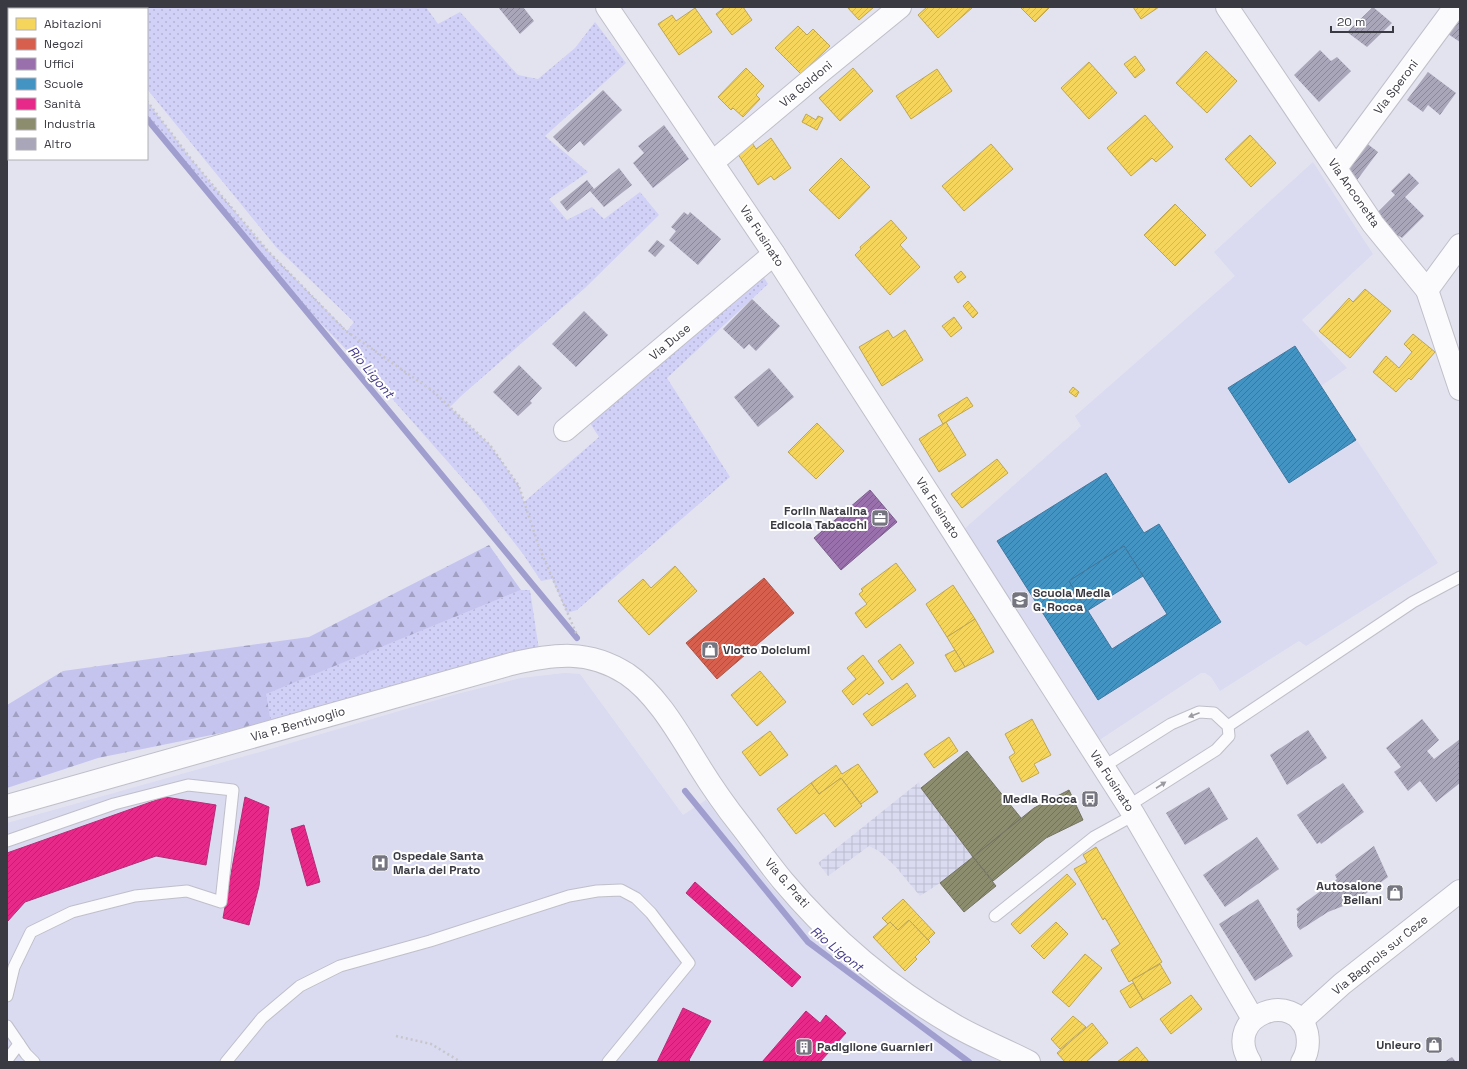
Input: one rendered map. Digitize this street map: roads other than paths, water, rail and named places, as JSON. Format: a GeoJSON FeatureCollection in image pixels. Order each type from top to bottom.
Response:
{"type":"FeatureCollection","features":[{"type":"Feature","properties":{"kind":"street","name":"Via Fusinato"},"geometry":{"type":"LineString","coordinates":[[607,7],[774,254],[1103,767],[1131,811],[1253,1019]]}},
{"type":"Feature","properties":{"kind":"street","name":"Via Goldoni"},"geometry":{"type":"LineString","coordinates":[[713,162],[900,7]]}},
{"type":"Feature","properties":{"kind":"street","name":"Via Anconetta"},"geometry":{"type":"LineString","coordinates":[[1227,7],[1374,224],[1427,290],[1460,389]]}},
{"type":"Feature","properties":{"kind":"street","name":"Via Speroni"},"geometry":{"type":"LineString","coordinates":[[1336,168],[1455,7]]}},
{"type":"Feature","properties":{"kind":"street"},"geometry":{"type":"LineString","coordinates":[[1427,290],[1460,246]]}},
{"type":"Feature","properties":{"kind":"street","name":"Via Duse"},"geometry":{"type":"LineString","coordinates":[[566,430],[774,254]]}},
{"type":"Feature","properties":{"kind":"street","name":"Via P. Bentivoglio"},"geometry":{"type":"LineString","coordinates":[[7,806],[511,664],[556,655],[573,655],[591,658]]}},
{"type":"Feature","properties":{"kind":"street","name":"Via G. Prati"},"geometry":{"type":"LineString","coordinates":[[591,658],[604,662],[628,674],[651,696],[665,713],[732,814],[783,881],[802,902],[856,954],[903,992],[954,1025],[980,1040],[1029,1062]]}},
{"type":"Feature","properties":{"kind":"street","name":"Via Bagnols sur Ceze"},"geometry":{"type":"LineString","coordinates":[[1301,1021],[1342,984],[1460,891]]}},
{"type":"Feature","properties":{"kind":"street"},"geometry":{"type":"LineString","coordinates":[[1250,1062],[1246,1055],[1244,1046],[1244,1036],[1247,1027],[1253,1019],[1262,1013],[1272,1010],[1283,1010],[1293,1014],[1301,1021],[1306,1030],[1309,1041],[1308,1051],[1302,1062]]}},
{"type":"Feature","properties":{"kind":"lane"},"geometry":{"type":"LineString","coordinates":[[1228,726],[1413,602],[1460,577]]}},
{"type":"Feature","properties":{"kind":"lane"},"geometry":{"type":"LineString","coordinates":[[995,916],[1094,837],[1216,750],[1229,736],[1228,726],[1214,713],[1199,712],[1171,724],[1103,767]]}},
{"type":"Feature","properties":{"kind":"lane"},"geometry":{"type":"LineString","coordinates":[[7,841],[114,804],[188,785],[232,790],[221,902],[187,891],[135,896],[72,912],[31,932],[14,967],[7,996]]}},
{"type":"Feature","properties":{"kind":"lane"},"geometry":{"type":"LineString","coordinates":[[226,1062],[262,1018],[300,986],[340,966],[430,941],[569,896],[597,891],[620,890],[636,898],[646,908],[689,963],[608,1062]]}},
{"type":"Feature","properties":{"kind":"lane"},"geometry":{"type":"LineString","coordinates":[[7,1026],[19,1044],[34,1062]]}},
{"type":"Feature","properties":{"kind":"lane"},"geometry":{"type":"LineString","coordinates":[[7,1060],[19,1044]]}},
{"type":"Feature","properties":{"kind":"waterway","name":"Rio Ligont"},"geometry":{"type":"LineString","coordinates":[[148,120],[577,638]]}},
{"type":"Feature","properties":{"kind":"waterway","name":"Rio Ligont"},"geometry":{"type":"LineString","coordinates":[[685,791],[808,942],[969,1062]]}},
{"type":"Feature","properties":{"kind":"place","name":"Forlin Natalina Edicola Tabacchi"},"geometry":{"type":"Point","coordinates":[880,518]}},
{"type":"Feature","properties":{"kind":"place","name":"Scuola Media G. Rocca"},"geometry":{"type":"Point","coordinates":[1020,600]}},
{"type":"Feature","properties":{"kind":"place","name":"Viotto Dolciumi"},"geometry":{"type":"Point","coordinates":[710,650]}},
{"type":"Feature","properties":{"kind":"place","name":"Media Rocca"},"geometry":{"type":"Point","coordinates":[1090,799]}},
{"type":"Feature","properties":{"kind":"place","name":"Ospedale Santa Maria del Prato"},"geometry":{"type":"Point","coordinates":[380,863]}},
{"type":"Feature","properties":{"kind":"place","name":"Autosalone Bellani"},"geometry":{"type":"Point","coordinates":[1395,893]}},
{"type":"Feature","properties":{"kind":"place","name":"Unieuro"},"geometry":{"type":"Point","coordinates":[1434,1045]}},
{"type":"Feature","properties":{"kind":"place","name":"Padiglione Guarnieri"},"geometry":{"type":"Point","coordinates":[804,1047]}}]}
